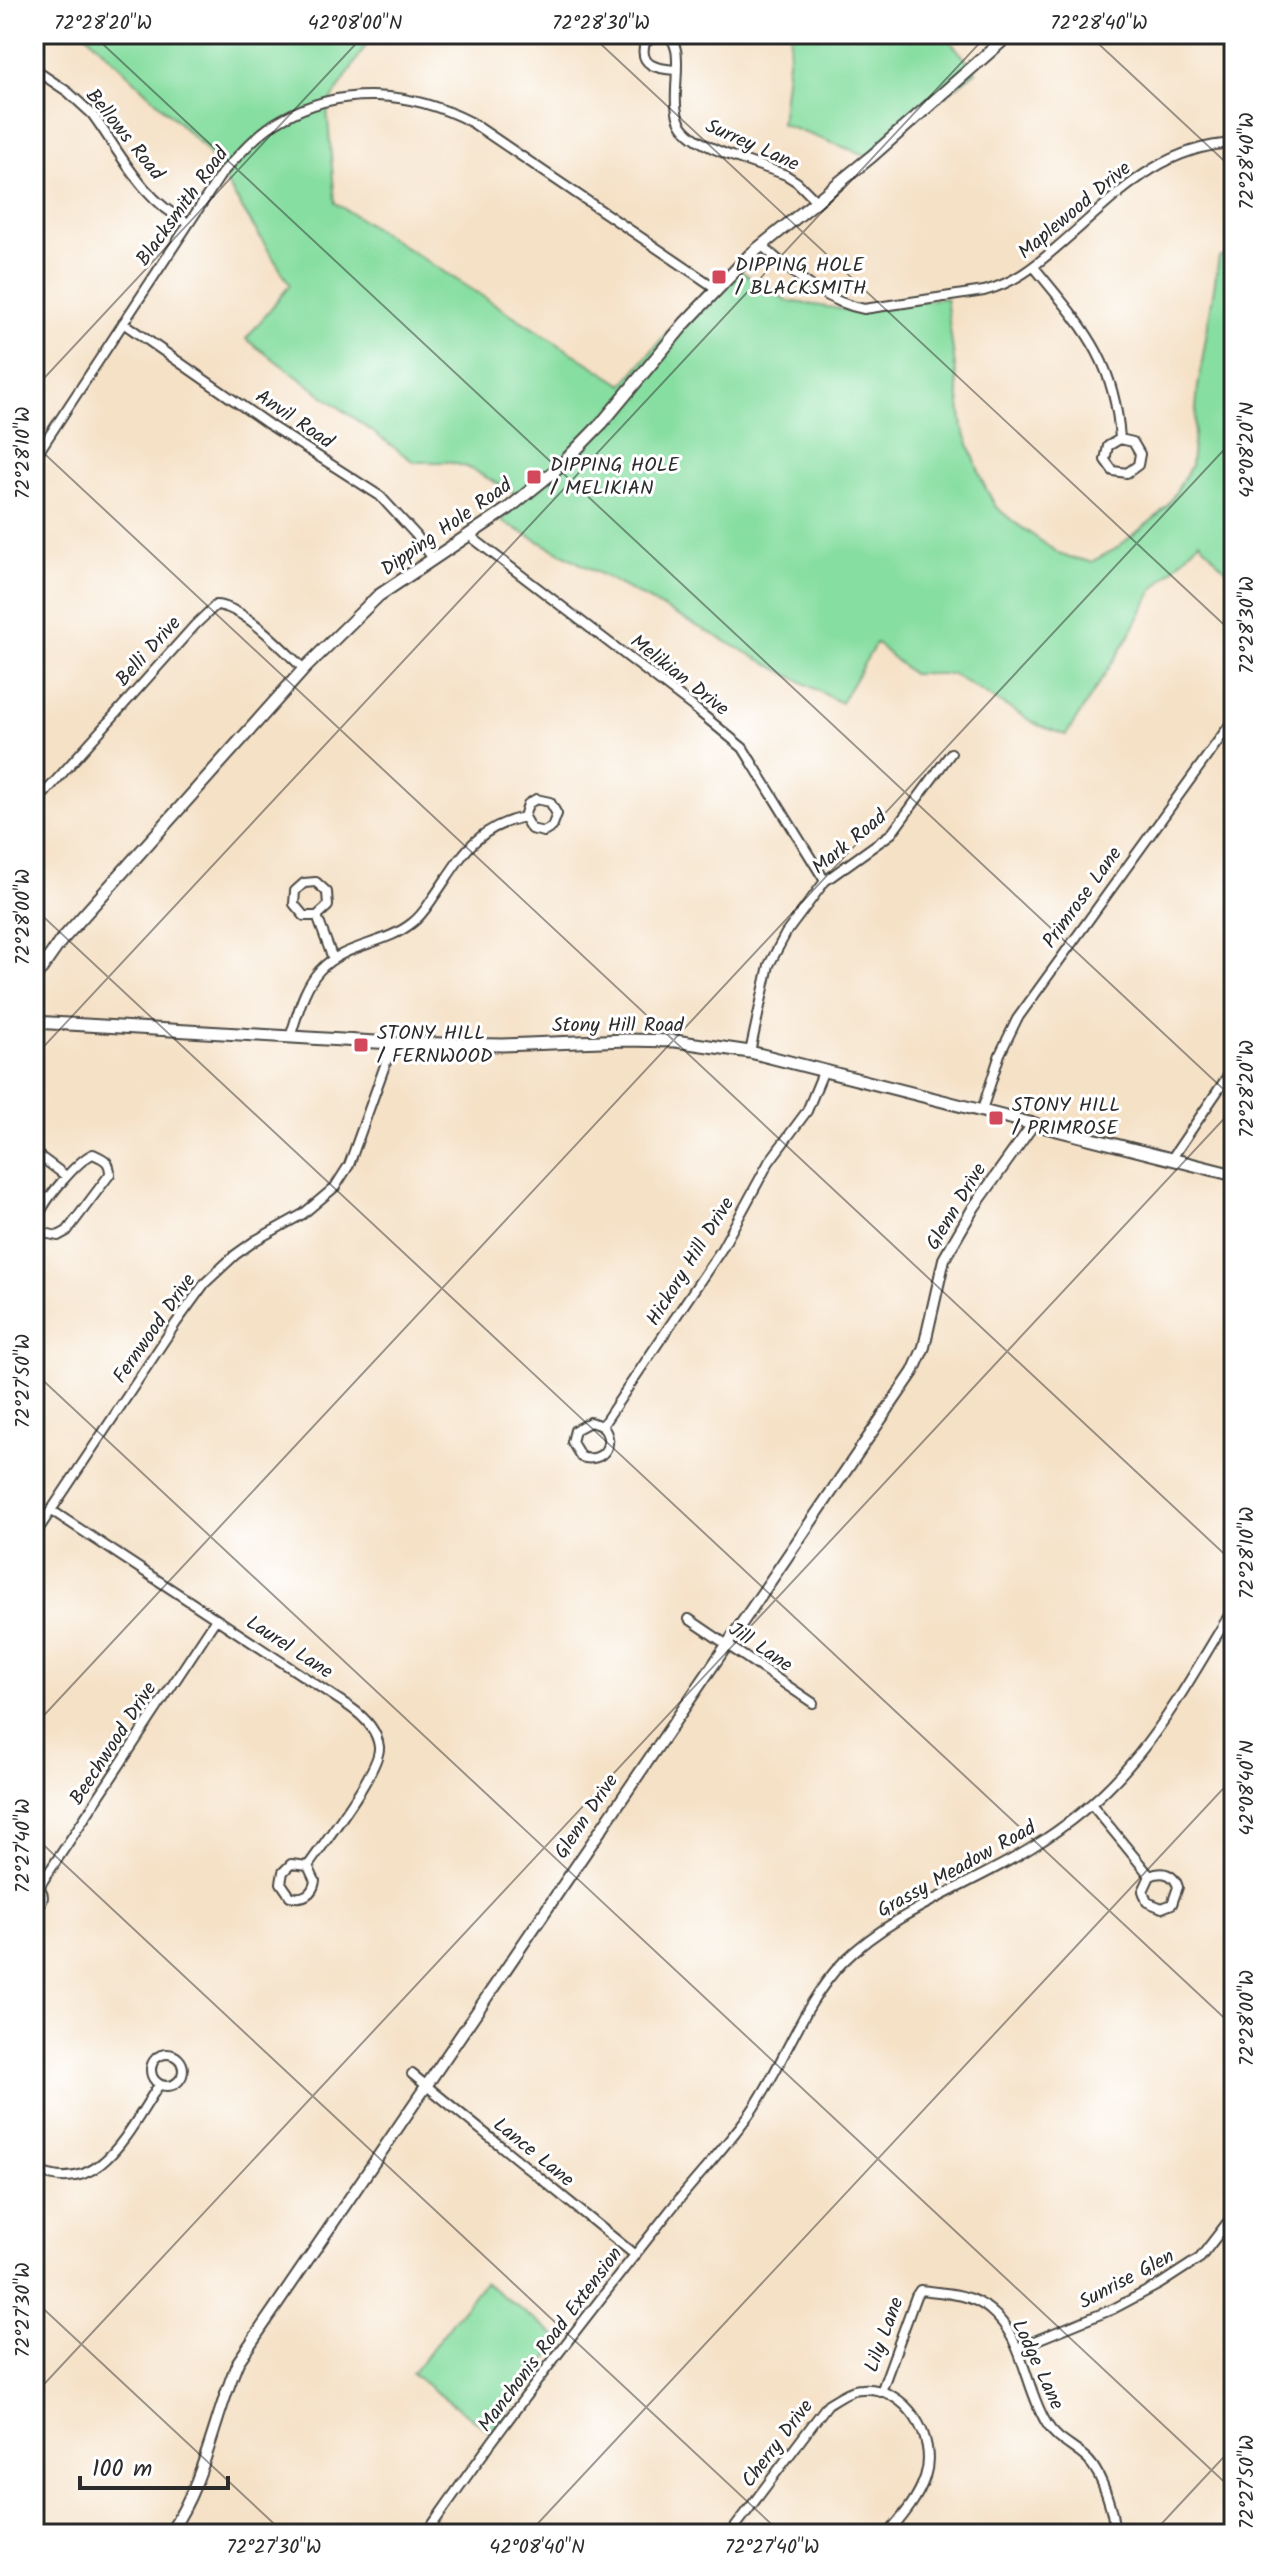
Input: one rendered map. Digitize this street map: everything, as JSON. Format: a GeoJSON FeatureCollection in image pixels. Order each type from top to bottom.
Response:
{"type":"FeatureCollection","features":[{"type":"Feature","properties":{"kind":"main road","name":"Dipping Hole Road"},"geometry":{"type":"LineString","coordinates":[[34,979],[60,942],[304,669],[378,596],[518,501],[581,446],[717,289],[762,246],[920,116],[1010,34]]}},
{"type":"Feature","properties":{"kind":"main road","name":"Stony Hill Road"},"geometry":{"type":"LineString","coordinates":[[34,1022],[393,1043],[503,1045],[675,1041],[750,1052],[1234,1175]]}},
{"type":"Feature","properties":{"kind":"street","name":"Surrey Lane"},"geometry":{"type":"LineString","coordinates":[[676,70],[654,68],[644,57],[645,43],[660,34],[672,38],[676,44],[677,114],[693,138],[786,175],[816,201]]}},
{"type":"Feature","properties":{"kind":"street"},"geometry":{"type":"LineString","coordinates":[[34,84],[38,71]]}},
{"type":"Feature","properties":{"kind":"street","name":"Bellows Road"},"geometry":{"type":"LineString","coordinates":[[38,71],[86,108],[148,192],[163,207],[187,222]]}},
{"type":"Feature","properties":{"kind":"street","name":"Blacksmith Road"},"geometry":{"type":"LineString","coordinates":[[34,459],[222,173],[253,141],[280,120],[335,99],[363,94],[389,95],[442,107],[471,122],[717,289]]}},
{"type":"Feature","properties":{"kind":"street","name":"Maplewood Drive"},"geometry":{"type":"LineString","coordinates":[[762,246],[827,297],[864,309],[984,291],[1014,281],[1034,267],[1134,182],[1169,158],[1202,146],[1234,143]]}},
{"type":"Feature","properties":{"kind":"street"},"geometry":{"type":"LineString","coordinates":[[1034,267],[1085,330],[1097,350],[1116,400],[1120,439]]}},
{"type":"Feature","properties":{"kind":"street","name":"Anvil Road"},"geometry":{"type":"LineString","coordinates":[[123,323],[268,424],[380,496],[416,535],[433,559]]}},
{"type":"Feature","properties":{"kind":"street"},"geometry":{"type":"LineString","coordinates":[[1120,439],[1133,442],[1140,454],[1136,467],[1124,474],[1111,469],[1105,456],[1108,446],[1120,439]]}},
{"type":"Feature","properties":{"kind":"street","name":"Melikian Drive"},"geometry":{"type":"LineString","coordinates":[[470,536],[743,748],[825,881]]}},
{"type":"Feature","properties":{"kind":"street","name":"Belli Drive"},"geometry":{"type":"LineString","coordinates":[[34,805],[216,605],[239,614],[269,636],[304,669]]}},
{"type":"Feature","properties":{"kind":"street","name":"Primrose Lane"},"geometry":{"type":"LineString","coordinates":[[982,1110],[1000,1054],[1017,1019],[1234,719]]}},
{"type":"Feature","properties":{"kind":"street","name":"Mark Road"},"geometry":{"type":"LineString","coordinates":[[750,1052],[769,965],[776,949],[825,881],[892,833],[951,753]]}},
{"type":"Feature","properties":{"kind":"street"},"geometry":{"type":"LineString","coordinates":[[536,799],[550,802],[557,814],[552,827],[544,832],[531,829],[524,817],[528,804],[536,799]]}},
{"type":"Feature","properties":{"kind":"street"},"geometry":{"type":"LineString","coordinates":[[290,1037],[308,988],[319,970],[333,959],[396,933],[412,923],[472,842],[494,826],[524,817]]}},
{"type":"Feature","properties":{"kind":"street"},"geometry":{"type":"LineString","coordinates":[[316,882],[327,892],[328,906],[317,916],[304,916],[294,904],[295,891],[304,883],[316,882]]}},
{"type":"Feature","properties":{"kind":"street"},"geometry":{"type":"LineString","coordinates":[[317,916],[333,959]]}},
{"type":"Feature","properties":{"kind":"street","name":"Fernwood Drive"},"geometry":{"type":"LineString","coordinates":[[34,1536],[205,1283],[235,1255],[303,1214],[335,1187],[349,1165],[393,1043]]}},
{"type":"Feature","properties":{"kind":"street"},"geometry":{"type":"LineString","coordinates":[[1172,1158],[1234,1067]]}},
{"type":"Feature","properties":{"kind":"street","name":"Hickory Hill Drive"},"geometry":{"type":"LineString","coordinates":[[602,1426],[731,1236],[769,1162],[807,1111],[824,1070]]}},
{"type":"Feature","properties":{"kind":"street","name":"Glenn Drive"},"geometry":{"type":"LineString","coordinates":[[169,2534],[185,2510],[238,2362],[913,1372],[924,1347],[944,1259],[974,1207],[1034,1123]]}},
{"type":"Feature","properties":{"kind":"street"},"geometry":{"type":"LineString","coordinates":[[34,1152],[66,1176]]}},
{"type":"Feature","properties":{"kind":"street"},"geometry":{"type":"LineString","coordinates":[[93,1154],[110,1166],[110,1174],[67,1231],[58,1236],[44,1233],[39,1225],[39,1216],[66,1176],[83,1158],[93,1154]]}},
{"type":"Feature","properties":{"kind":"street","name":"Hickory Hill Drive"},"geometry":{"type":"LineString","coordinates":[[585,1423],[602,1426],[609,1436],[608,1448],[599,1458],[581,1457],[572,1442],[575,1430],[585,1423]]}},
{"type":"Feature","properties":{"kind":"street","name":"Laurel Lane"},"geometry":{"type":"LineString","coordinates":[[51,1510],[362,1716],[377,1737],[378,1757],[308,1866]]}},
{"type":"Feature","properties":{"kind":"street","name":"Grassy Meadow Road"},"geometry":{"type":"LineString","coordinates":[[706,2169],[765,2092],[811,2007],[841,1964],[879,1932],[1031,1849],[1092,1805],[1130,1767],[1155,1736],[1234,1607]]}},
{"type":"Feature","properties":{"kind":"street","name":"Beechwood Drive"},"geometry":{"type":"LineString","coordinates":[[34,1909],[43,1900],[43,1893],[36,1886],[216,1619]]}},
{"type":"Feature","properties":{"kind":"street","name":"Jill Lane"},"geometry":{"type":"LineString","coordinates":[[689,1619],[813,1703]]}},
{"type":"Feature","properties":{"kind":"street"},"geometry":{"type":"LineString","coordinates":[[1092,1805],[1150,1876]]}},
{"type":"Feature","properties":{"kind":"street","name":"Laurel Lane"},"geometry":{"type":"LineString","coordinates":[[291,1864],[308,1866],[314,1875],[311,1891],[302,1897],[290,1896],[281,1883],[283,1872],[291,1864]]}},
{"type":"Feature","properties":{"kind":"street"},"geometry":{"type":"LineString","coordinates":[[1161,1873],[1172,1877],[1178,1887],[1172,1904],[1162,1908],[1147,1902],[1143,1891],[1150,1876],[1161,1873]]}},
{"type":"Feature","properties":{"kind":"street"},"geometry":{"type":"LineString","coordinates":[[163,2054],[173,2055],[181,2062],[182,2077],[174,2085],[159,2085],[152,2078],[152,2063],[163,2054]]}},
{"type":"Feature","properties":{"kind":"street","name":"Lance Lane"},"geometry":{"type":"LineString","coordinates":[[412,2074],[635,2255]]}},
{"type":"Feature","properties":{"kind":"street"},"geometry":{"type":"LineString","coordinates":[[34,2169],[65,2178],[85,2175],[94,2169],[117,2147],[159,2085]]}},
{"type":"Feature","properties":{"kind":"street","name":"Manchonis Road Extension"},"geometry":{"type":"LineString","coordinates":[[426,2534],[541,2376],[706,2169]]}},
{"type":"Feature","properties":{"kind":"street","name":"Sunrise Glen"},"geometry":{"type":"LineString","coordinates":[[1017,2348],[1113,2309],[1160,2284],[1200,2258],[1234,2214]]}},
{"type":"Feature","properties":{"kind":"street","name":"Lodge Lane"},"geometry":{"type":"LineString","coordinates":[[920,2290],[968,2296],[991,2310],[1017,2348],[1047,2425],[1065,2444],[1088,2460],[1102,2479],[1114,2534]]}},
{"type":"Feature","properties":{"kind":"street","name":"Lily Lane"},"geometry":{"type":"LineString","coordinates":[[881,2392],[920,2290]]}},
{"type":"Feature","properties":{"kind":"street","name":"Cherry Drive"},"geometry":{"type":"LineString","coordinates":[[730,2534],[828,2404],[861,2389],[881,2392]]}},
{"type":"Feature","properties":{"kind":"street"},"geometry":{"type":"LineString","coordinates":[[881,2392],[895,2397],[920,2424],[927,2463],[926,2476],[918,2494],[888,2534]]}},
{"type":"Feature","properties":{"kind":"green space"},"geometry":{"type":"Polygon","coordinates":[[[86,34],[373,34],[327,107],[335,203],[623,385],[670,329],[736,268],[788,301],[847,310],[946,298],[963,428],[984,485],[996,507],[1061,555],[1091,562],[1114,550],[1156,517],[1168,505],[1191,466],[1198,387],[1219,257],[1234,254],[1234,576],[1200,541],[1153,590],[1128,638],[1066,735],[1038,725],[952,674],[912,674],[876,643],[841,703],[501,521],[523,497],[467,467],[448,462],[414,462],[246,339],[290,285],[204,147],[86,34]]]}},
{"type":"Feature","properties":{"kind":"green space"},"geometry":{"type":"Polygon","coordinates":[[[791,34],[944,34],[976,71],[868,156],[781,124],[791,34]]]}},
{"type":"Feature","properties":{"kind":"green space"},"geometry":{"type":"Polygon","coordinates":[[[484,2282],[561,2340],[492,2433],[412,2374],[484,2282]]]}},
{"type":"Feature","properties":{"kind":"place","name":"DIPPING HOLE / BLACKSMITH"},"geometry":{"type":"Point","coordinates":[719,277]}},
{"type":"Feature","properties":{"kind":"place","name":"DIPPING HOLE / MELIKIAN"},"geometry":{"type":"Point","coordinates":[534,477]}},
{"type":"Feature","properties":{"kind":"place","name":"STONY HILL / FERNWOOD"},"geometry":{"type":"Point","coordinates":[361,1045]}},
{"type":"Feature","properties":{"kind":"place","name":"STONY HILL / PRIMROSE"},"geometry":{"type":"Point","coordinates":[996,1118]}}]}
